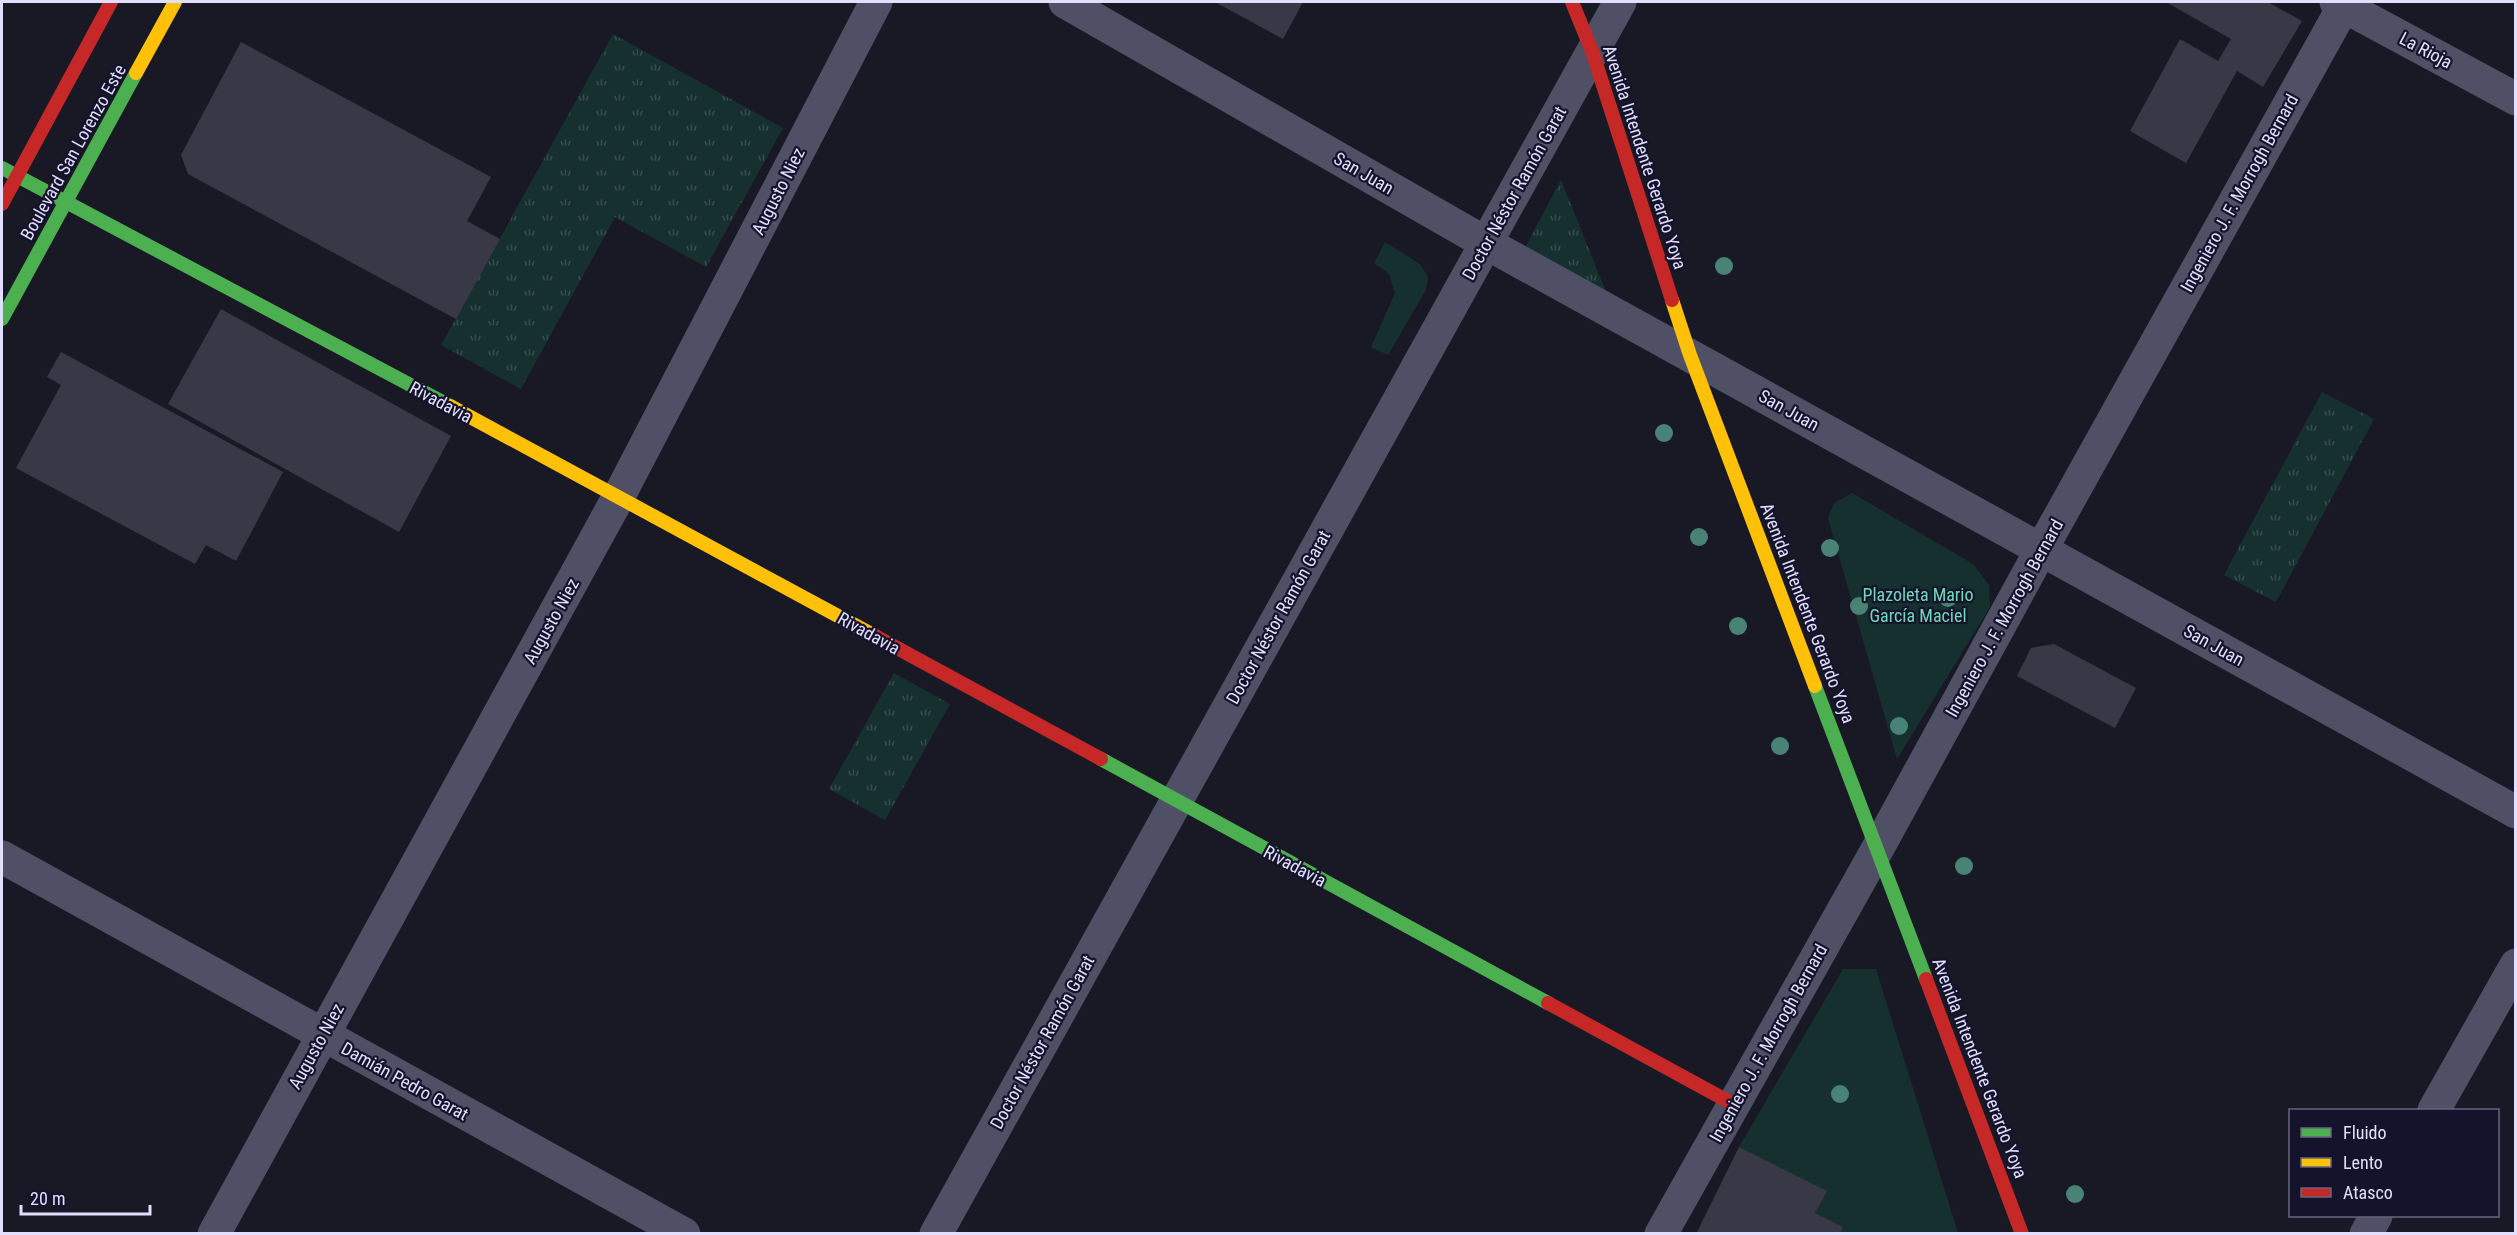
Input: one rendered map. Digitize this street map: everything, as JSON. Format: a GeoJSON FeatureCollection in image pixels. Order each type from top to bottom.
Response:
{"type":"FeatureCollection","features":[{"type":"Feature","properties":{"kind":"street","name":"Boulevard San Lorenzo Este"},"geometry":{"type":"LineString","coordinates":[[2,204],[111,2]]}},
{"type":"Feature","properties":{"kind":"street","name":"Boulevard San Lorenzo Este"},"geometry":{"type":"LineString","coordinates":[[2,319],[175,2]]}},
{"type":"Feature","properties":{"kind":"street","name":"Augusto Niez"},"geometry":{"type":"LineString","coordinates":[[214,1233],[619,496],[876,2]]}},
{"type":"Feature","properties":{"kind":"street","name":"San Juan"},"geometry":{"type":"LineString","coordinates":[[1065,2],[1486,243],[2516,812]]}},
{"type":"Feature","properties":{"kind":"street","name":"Avenida Intendente Gerardo Yoya"},"geometry":{"type":"LineString","coordinates":[[1572,2],[1592,51],[1690,355],[2023,1233]]}},
{"type":"Feature","properties":{"kind":"street","name":"Doctor Néstor Ramón Garat"},"geometry":{"type":"LineString","coordinates":[[936,1233],[1620,2]]}},
{"type":"Feature","properties":{"kind":"street","name":"La Rioja"},"geometry":{"type":"LineString","coordinates":[[2342,3],[2516,99]]}},
{"type":"Feature","properties":{"kind":"street","name":"Ingeniero J. F. Morrogh Bernard"},"geometry":{"type":"LineString","coordinates":[[1661,1233],[1878,848],[2342,3]]}},
{"type":"Feature","properties":{"kind":"street","name":"Rivadavia"},"geometry":{"type":"LineString","coordinates":[[2,168],[619,496],[1733,1104]]}},
{"type":"Feature","properties":{"kind":"street","name":"Damián Pedro Garat"},"geometry":{"type":"LineString","coordinates":[[2,857],[684,1233]]}},
{"type":"Feature","properties":{"kind":"street"},"geometry":{"type":"LineString","coordinates":[[2435,1109],[2516,965]]}},
{"type":"Feature","properties":{"kind":"street"},"geometry":{"type":"LineString","coordinates":[[2366,1233],[2375,1217]]}},
{"type":"Feature","properties":{"kind":"green space"},"geometry":{"type":"Polygon","coordinates":[[[613,34],[783,128],[706,267],[615,217],[521,389],[441,345],[613,34]]]}},
{"type":"Feature","properties":{"kind":"green space"},"geometry":{"type":"Polygon","coordinates":[[[1561,180],[1612,307],[1521,255],[1561,180]]]}},
{"type":"Feature","properties":{"kind":"green space"},"geometry":{"type":"Polygon","coordinates":[[[1385,242],[1420,264],[1428,277],[1426,290],[1388,355],[1371,347],[1395,293],[1389,274],[1374,263],[1385,242]]]}},
{"type":"Feature","properties":{"kind":"green space"},"geometry":{"type":"Polygon","coordinates":[[[2322,392],[2374,419],[2276,602],[2224,575],[2322,392]]]}},
{"type":"Feature","properties":{"kind":"green space","name":"Plazoleta Mario García Maciel"},"geometry":{"type":"Polygon","coordinates":[[[1852,493],[1973,564],[1989,585],[1990,607],[1897,759],[1828,518],[1834,503],[1852,493]]]}},
{"type":"Feature","properties":{"kind":"green space"},"geometry":{"type":"Polygon","coordinates":[[[894,673],[950,704],[885,820],[829,789],[894,673]]]}},
{"type":"Feature","properties":{"kind":"green space"},"geometry":{"type":"Polygon","coordinates":[[[1843,969],[1876,969],[1958,1233],[1840,1233],[1843,1227],[1815,1213],[1826,1191],[1739,1147],[1843,969]]]}},
{"type":"Feature","properties":{"kind":"building"},"geometry":{"type":"Polygon","coordinates":[[[1215,2],[1303,2],[1283,39],[1215,2]]]}},
{"type":"Feature","properties":{"kind":"building"},"geometry":{"type":"Polygon","coordinates":[[[2166,2],[2268,2],[2302,21],[2263,87],[2237,71],[2186,163],[2130,131],[2180,39],[2218,61],[2231,39],[2166,2]]]}},
{"type":"Feature","properties":{"kind":"building"},"geometry":{"type":"Polygon","coordinates":[[[241,42],[491,177],[467,221],[500,239],[456,319],[188,174],[181,155],[241,42]]]}},
{"type":"Feature","properties":{"kind":"building"},"geometry":{"type":"Polygon","coordinates":[[[221,309],[451,436],[399,532],[168,404],[221,309]]]}},
{"type":"Feature","properties":{"kind":"building"},"geometry":{"type":"Polygon","coordinates":[[[61,352],[283,472],[236,561],[206,545],[195,564],[16,468],[61,385],[47,377],[61,352]]]}},
{"type":"Feature","properties":{"kind":"building"},"geometry":{"type":"Polygon","coordinates":[[[2054,644],[2136,688],[2115,728],[2017,676],[2031,648],[2054,644]]]}},
{"type":"Feature","properties":{"kind":"building"},"geometry":{"type":"Polygon","coordinates":[[[1739,1147],[1827,1191],[1815,1213],[1843,1227],[1840,1234],[1696,1234],[1739,1147]]]}},
{"type":"Feature","properties":{"kind":"traffic: fast"},"geometry":{"type":"LineString","coordinates":[[2,319],[136,73]]}},
{"type":"Feature","properties":{"kind":"traffic: fast"},"geometry":{"type":"LineString","coordinates":[[2,168],[450,406]]}},
{"type":"Feature","properties":{"kind":"traffic: fast"},"geometry":{"type":"LineString","coordinates":[[1815,686],[1926,979]]}},
{"type":"Feature","properties":{"kind":"traffic: fast"},"geometry":{"type":"LineString","coordinates":[[1101,759],[1548,1003]]}},
{"type":"Feature","properties":{"kind":"traffic: slow"},"geometry":{"type":"LineString","coordinates":[[136,73],[175,2]]}},
{"type":"Feature","properties":{"kind":"traffic: slow"},"geometry":{"type":"LineString","coordinates":[[1672,300],[1690,355],[1815,686]]}},
{"type":"Feature","properties":{"kind":"traffic: slow"},"geometry":{"type":"LineString","coordinates":[[450,406],[875,636]]}},
{"type":"Feature","properties":{"kind":"traffic: jam"},"geometry":{"type":"LineString","coordinates":[[2,204],[111,2]]}},
{"type":"Feature","properties":{"kind":"traffic: jam"},"geometry":{"type":"LineString","coordinates":[[1572,2],[1592,51],[1672,300]]}},
{"type":"Feature","properties":{"kind":"traffic: jam"},"geometry":{"type":"LineString","coordinates":[[875,636],[1101,759]]}},
{"type":"Feature","properties":{"kind":"traffic: jam"},"geometry":{"type":"LineString","coordinates":[[1926,979],[2022,1234]]}},
{"type":"Feature","properties":{"kind":"traffic: jam"},"geometry":{"type":"LineString","coordinates":[[1548,1003],[1733,1104]]}}]}
